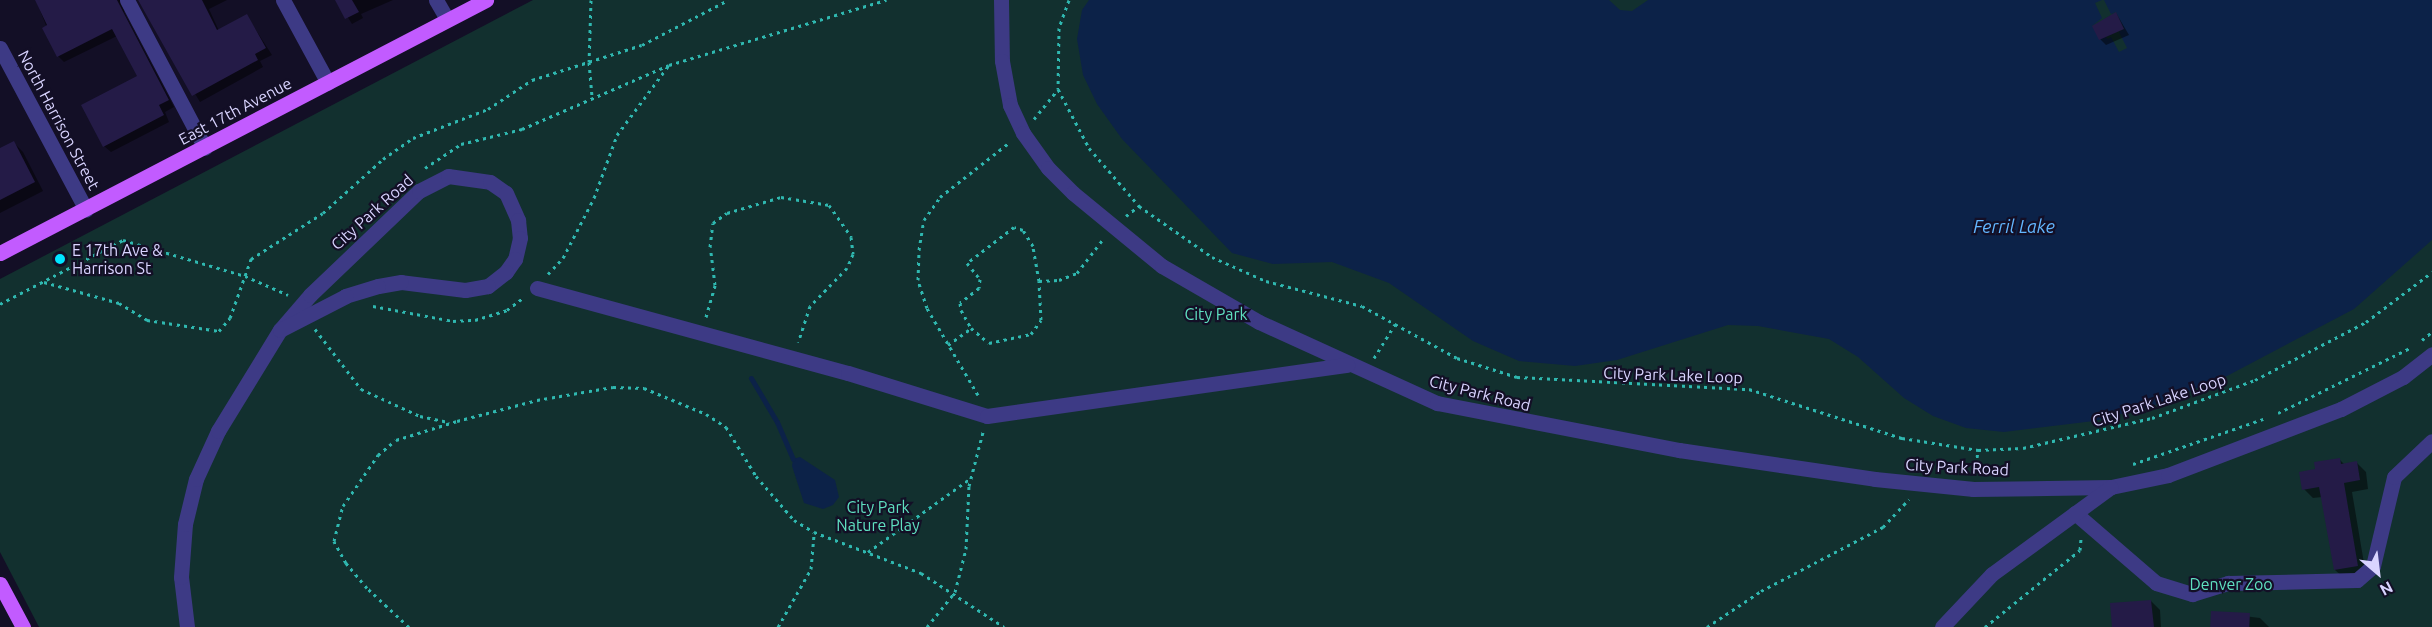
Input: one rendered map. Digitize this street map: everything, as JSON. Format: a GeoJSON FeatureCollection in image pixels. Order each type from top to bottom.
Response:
{"type":"FeatureCollection","features":[{"type":"Feature","properties":{"kind":"main road","name":"East 17th Avenue"},"geometry":{"type":"LineString","coordinates":[[0,254],[486,0]]}},
{"type":"Feature","properties":{"kind":"main road"},"geometry":{"type":"LineString","coordinates":[[0,584],[22,627]]}},
{"type":"Feature","properties":{"kind":"street"},"geometry":{"type":"LineString","coordinates":[[127,0],[205,148]]}},
{"type":"Feature","properties":{"kind":"street"},"geometry":{"type":"LineString","coordinates":[[283,0],[328,83]]}},
{"type":"Feature","properties":{"kind":"street"},"geometry":{"type":"LineString","coordinates":[[436,0],[447,20]]}},
{"type":"Feature","properties":{"kind":"street","name":"City Park Road"},"geometry":{"type":"LineString","coordinates":[[1001,0],[1002,61],[1010,105],[1023,133],[1048,168],[1162,266],[1259,322],[1347,365],[1437,403],[1504,419],[1679,450],[1875,479],[1973,489],[2111,487],[2168,475],[2341,409],[2403,377],[2432,354]]}},
{"type":"Feature","properties":{"kind":"street","name":"North Harrison Street"},"geometry":{"type":"LineString","coordinates":[[0,48],[86,210]]}},
{"type":"Feature","properties":{"kind":"street","name":"City Park Road"},"geometry":{"type":"LineString","coordinates":[[187,627],[182,566],[185,524],[196,479],[218,431],[280,330],[334,271],[419,191],[448,176],[490,182],[506,193],[518,220],[520,238],[515,259],[506,272],[488,286],[465,290],[400,282],[378,286],[346,296],[280,330]]}},
{"type":"Feature","properties":{"kind":"street"},"geometry":{"type":"LineString","coordinates":[[537,288],[794,358],[987,416],[1347,365]]}},
{"type":"Feature","properties":{"kind":"street"},"geometry":{"type":"LineString","coordinates":[[2075,513],[2156,583],[2192,594],[2228,583],[2357,580],[2373,566],[2394,477],[2432,441]]}},
{"type":"Feature","properties":{"kind":"street","name":"City Park Road"},"geometry":{"type":"LineString","coordinates":[[1942,627],[1992,574],[2111,487]]}},
{"type":"Feature","properties":{"kind":"path"},"geometry":{"type":"LineString","coordinates":[[591,0],[589,62],[592,96]]}},
{"type":"Feature","properties":{"kind":"path"},"geometry":{"type":"LineString","coordinates":[[44,282],[119,303],[147,320],[209,332],[226,327],[251,259],[322,213],[383,159],[413,138],[488,110],[532,80],[642,45],[728,0]]}},
{"type":"Feature","properties":{"kind":"path"},"geometry":{"type":"LineString","coordinates":[[522,129],[592,96],[669,65],[886,0]]}},
{"type":"Feature","properties":{"kind":"path","name":"City Park Lake Loop"},"geometry":{"type":"LineString","coordinates":[[1069,0],[1059,28],[1058,90],[1089,148],[1138,206],[1212,256],[1266,281],[1362,306],[1475,366],[1517,377],[1749,390],[1902,438],[1978,450],[2023,448],[2091,435],[2197,404],[2255,380],[2366,322],[2432,272]]}},
{"type":"Feature","properties":{"kind":"path"},"geometry":{"type":"LineString","coordinates":[[927,627],[955,592],[966,549],[971,478],[987,416],[969,377],[948,346],[927,308],[918,280],[924,220],[940,197],[1023,133],[1058,90]]}},
{"type":"Feature","properties":{"kind":"path"},"geometry":{"type":"LineString","coordinates":[[704,333],[715,285],[710,247],[713,223],[727,213],[781,197],[829,205],[846,228],[853,254],[847,268],[819,292],[810,306],[794,358]]}},
{"type":"Feature","properties":{"kind":"path"},"geometry":{"type":"LineString","coordinates":[[1039,281],[1059,280],[1077,273],[1114,227],[1138,206]]}},
{"type":"Feature","properties":{"kind":"path"},"geometry":{"type":"LineString","coordinates":[[1014,227],[1023,230],[1033,246],[1039,281],[1041,320],[1031,334],[989,343],[971,328],[960,303],[979,288],[980,279],[967,263],[1014,227]]}},
{"type":"Feature","properties":{"kind":"path"},"geometry":{"type":"LineString","coordinates":[[0,304],[123,240],[245,276],[295,298]]}},
{"type":"Feature","properties":{"kind":"path"},"geometry":{"type":"LineString","coordinates":[[1365,373],[1395,324]]}},
{"type":"Feature","properties":{"kind":"path"},"geometry":{"type":"LineString","coordinates":[[306,331],[313,325],[361,389],[420,417],[451,422]]}},
{"type":"Feature","properties":{"kind":"path"},"geometry":{"type":"LineString","coordinates":[[948,346],[971,328]]}},
{"type":"Feature","properties":{"kind":"path"},"geometry":{"type":"LineString","coordinates":[[2125,466],[2272,416],[2382,364],[2432,332]]}},
{"type":"Feature","properties":{"kind":"path"},"geometry":{"type":"LineString","coordinates":[[409,627],[367,588],[334,542],[343,506],[378,455],[396,441],[451,422],[578,392],[644,388],[726,427],[756,476],[794,520],[814,532],[868,552],[955,592],[1004,627]]}},
{"type":"Feature","properties":{"kind":"path"},"geometry":{"type":"LineString","coordinates":[[1973,489],[1978,450]]}},
{"type":"Feature","properties":{"kind":"path"},"geometry":{"type":"LineString","coordinates":[[868,552],[971,478]]}},
{"type":"Feature","properties":{"kind":"path"},"geometry":{"type":"LineString","coordinates":[[1707,627],[1761,591],[1883,527],[1909,499]]}},
{"type":"Feature","properties":{"kind":"path"},"geometry":{"type":"LineString","coordinates":[[778,627],[811,569],[814,532]]}},
{"type":"Feature","properties":{"kind":"path"},"geometry":{"type":"LineString","coordinates":[[1985,627],[2080,550],[2081,537]]}},
{"type":"Feature","properties":{"kind":"green space","name":"City Park"},"geometry":{"type":"Polygon","coordinates":[[[533,0],[2432,0],[2432,627],[39,627],[0,552],[0,279],[533,0]]]}},
{"type":"Feature","properties":{"kind":"water","name":"Ferril Lake"},"geometry":{"type":"Polygon","coordinates":[[[1089,0],[1609,0],[1620,10],[1632,11],[1648,0],[2102,0],[2095,3],[2102,18],[2092,26],[2108,39],[2111,37],[2119,52],[2127,48],[2119,32],[2124,29],[2116,12],[2111,14],[2104,0],[2432,0],[2432,240],[2354,309],[2227,376],[2155,405],[2094,421],[2004,432],[1966,428],[1933,416],[1904,398],[1858,357],[1829,339],[1758,326],[1728,325],[1617,360],[1575,366],[1519,361],[1473,341],[1389,283],[1332,262],[1273,264],[1232,253],[1122,139],[1097,104],[1083,75],[1077,39],[1082,10],[1089,0]]]}},
{"type":"Feature","properties":{"kind":"water"},"geometry":{"type":"Polygon","coordinates":[[[800,457],[835,480],[839,497],[833,505],[823,509],[804,503],[792,466],[793,459],[800,457]]]}},
{"type":"Feature","properties":{"kind":"building"},"geometry":{"type":"Polygon","coordinates":[[[35,0],[117,0],[169,100],[159,105],[164,115],[103,147],[81,105],[137,76],[112,29],[57,57],[42,28],[47,25],[35,0]]]}},
{"type":"Feature","properties":{"kind":"building"},"geometry":{"type":"Polygon","coordinates":[[[138,0],[202,0],[217,30],[247,14],[266,48],[255,54],[258,60],[192,96],[138,0]]]}},
{"type":"Feature","properties":{"kind":"building"},"geometry":{"type":"Polygon","coordinates":[[[335,0],[352,0],[359,12],[345,19],[335,0]]]}},
{"type":"Feature","properties":{"kind":"building"},"geometry":{"type":"Polygon","coordinates":[[[2116,12],[2124,29],[2099,40],[2092,26],[2116,12]]]}},
{"type":"Feature","properties":{"kind":"building"},"geometry":{"type":"Polygon","coordinates":[[[14,141],[35,182],[0,200],[0,148],[14,141]]]}},
{"type":"Feature","properties":{"kind":"building"},"geometry":{"type":"Polygon","coordinates":[[[2340,458],[2341,464],[2357,461],[2360,480],[2344,483],[2358,566],[2334,570],[2319,487],[2302,490],[2299,472],[2315,469],[2314,462],[2340,458]]]}},
{"type":"Feature","properties":{"kind":"building"},"geometry":{"type":"Polygon","coordinates":[[[2151,600],[2154,627],[2112,627],[2110,603],[2151,600]]]}},
{"type":"Feature","properties":{"kind":"building"},"geometry":{"type":"Polygon","coordinates":[[[2211,611],[2250,613],[2249,627],[2210,627],[2211,611]]]}},
{"type":"Feature","properties":{"kind":"waterway"},"geometry":{"type":"LineString","coordinates":[[751,378],[777,422],[793,459]]}},
{"type":"Feature","properties":{"kind":"place","name":"E 17th Ave & Harrison St"},"geometry":{"type":"Point","coordinates":[60,259]}},
{"type":"Feature","properties":{"kind":"park label","name":"City Park Nature Play"},"geometry":{"type":"Point","coordinates":[878,516]}},
{"type":"Feature","properties":{"kind":"park label","name":"Denver Zoo"},"geometry":{"type":"Point","coordinates":[2231,584]}}]}
